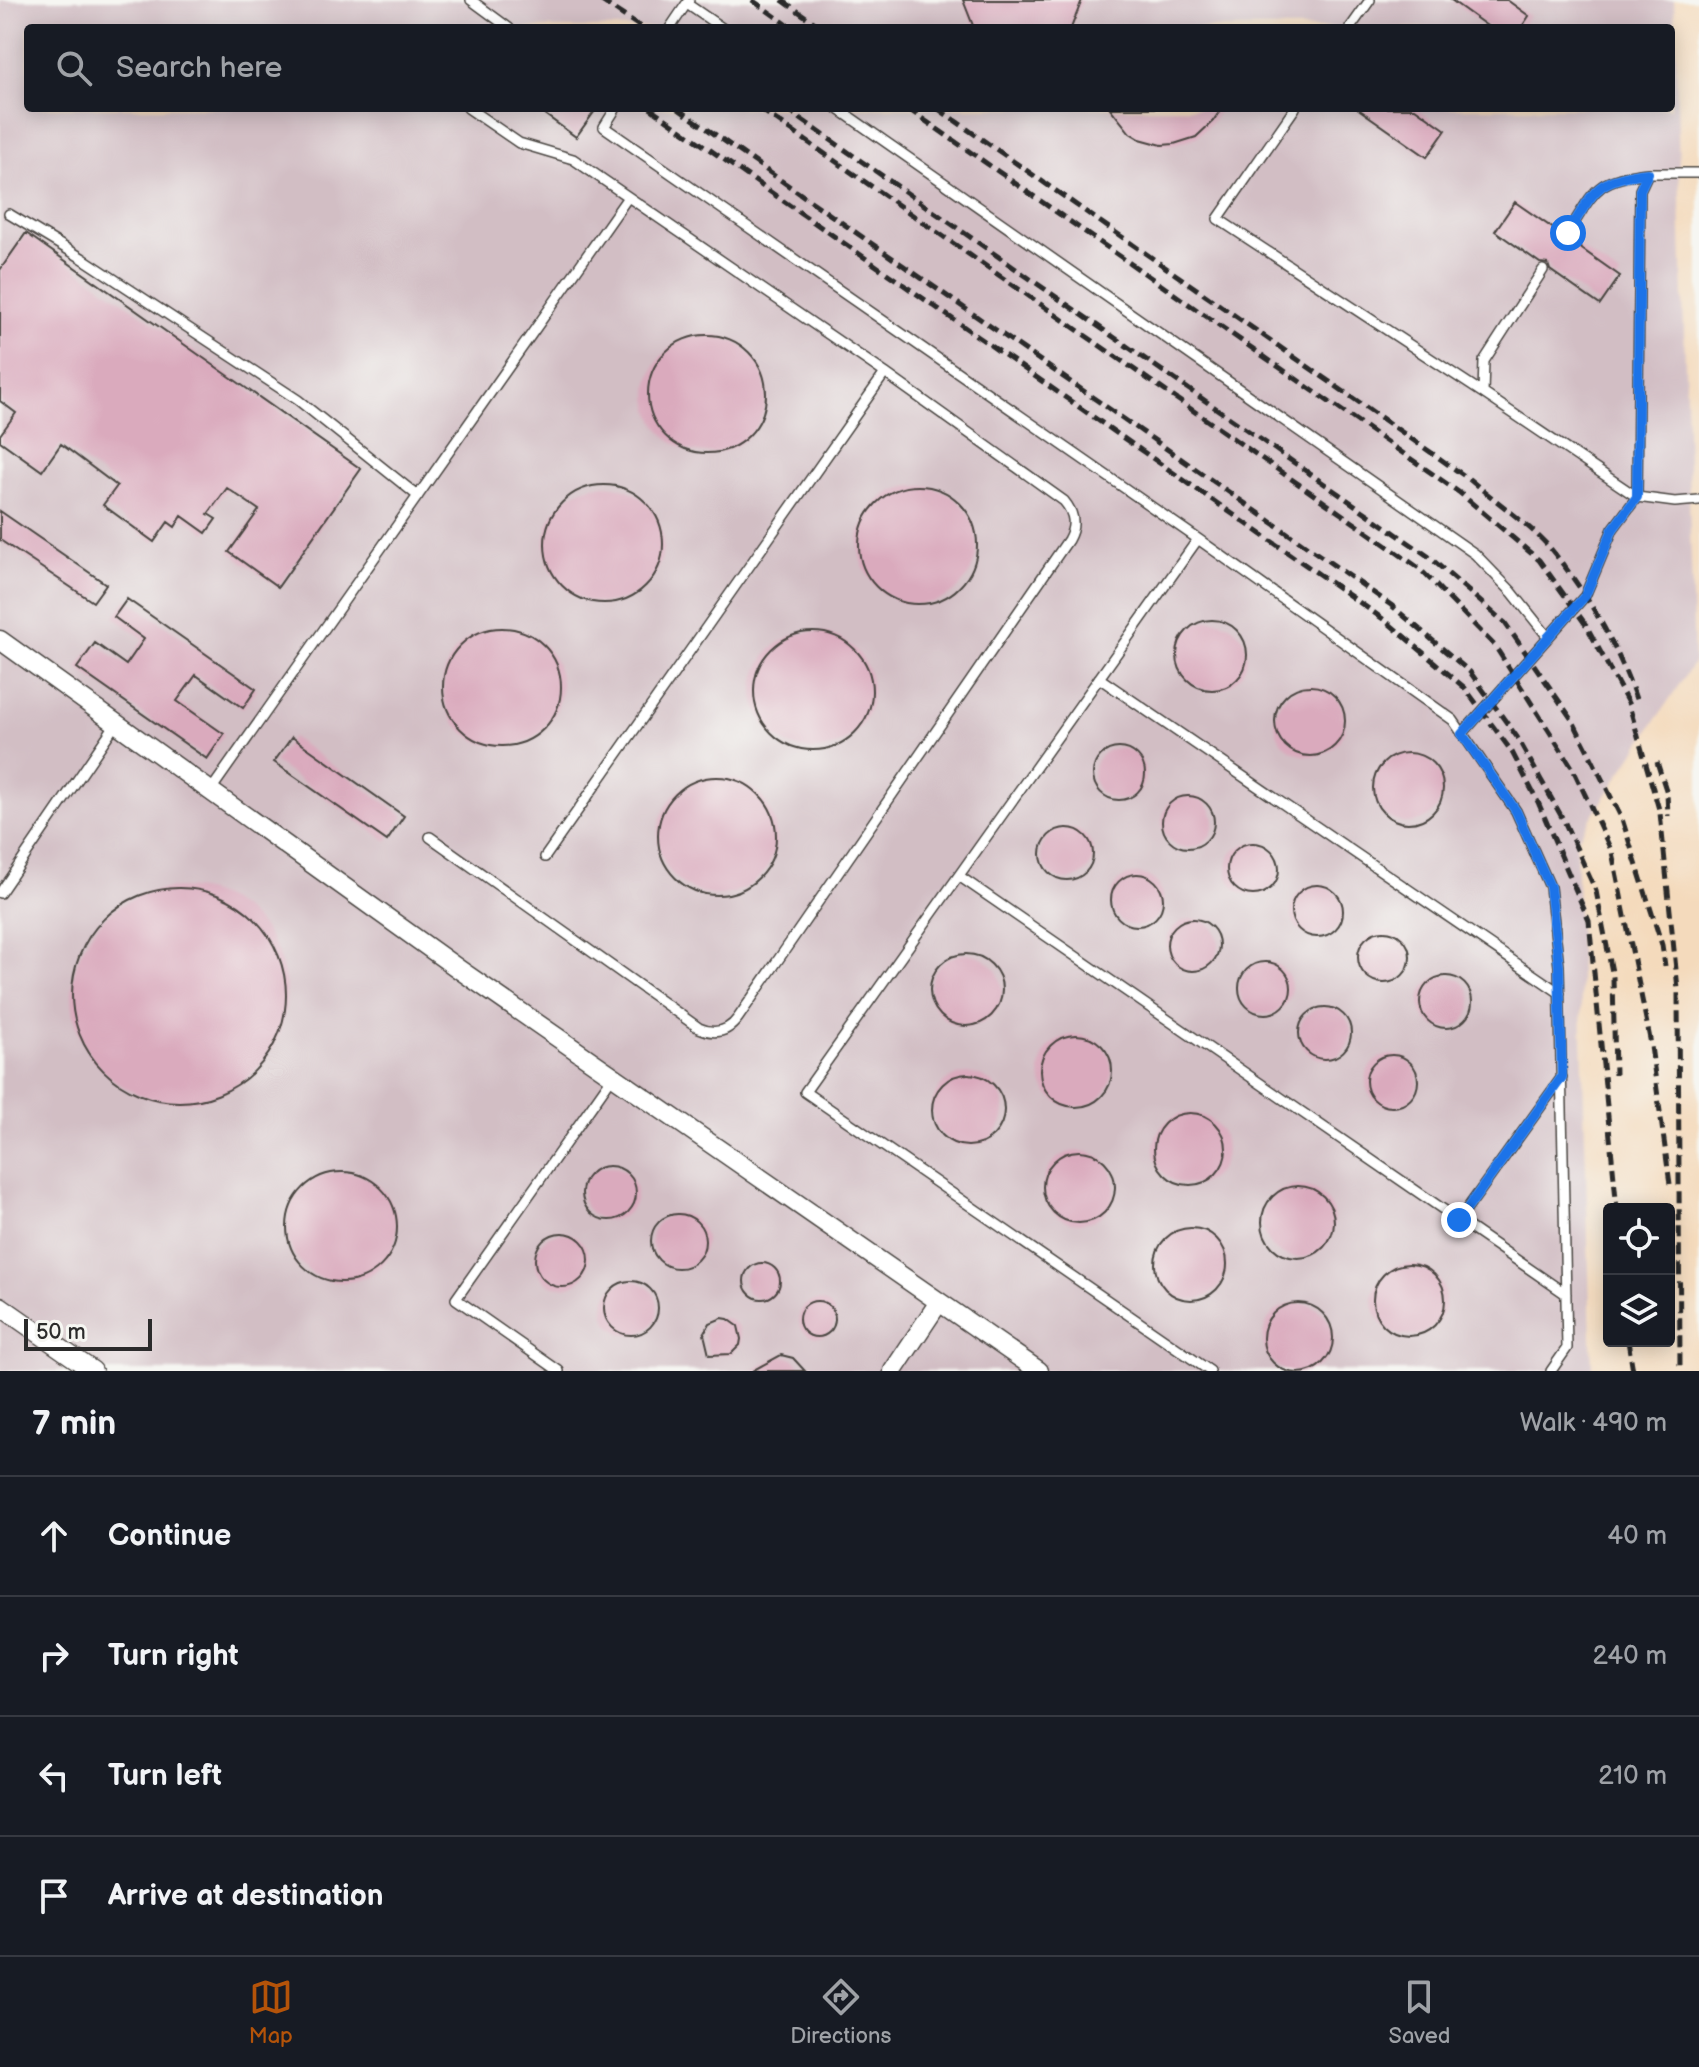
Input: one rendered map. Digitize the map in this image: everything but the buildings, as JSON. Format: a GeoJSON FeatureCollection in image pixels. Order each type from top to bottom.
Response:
{"type":"FeatureCollection","features":[{"type":"Feature","properties":{"kind":"street"},"geometry":{"type":"LineString","coordinates":[[0,640],[460,970],[1039,1371]]}},
{"type":"Feature","properties":{"kind":"street"},"geometry":{"type":"LineString","coordinates":[[893,1371],[939,1302]]}},
{"type":"Feature","properties":{"kind":"street"},"geometry":{"type":"LineString","coordinates":[[0,1306],[93,1371]]}},
{"type":"Feature","properties":{"kind":"lane"},"geometry":{"type":"LineString","coordinates":[[471,0],[504,24]]}},
{"type":"Feature","properties":{"kind":"lane"},"geometry":{"type":"LineString","coordinates":[[1353,24],[1370,0]]}},
{"type":"Feature","properties":{"kind":"lane"},"geometry":{"type":"LineString","coordinates":[[673,24],[688,2],[717,24]]}},
{"type":"Feature","properties":{"kind":"lane"},"geometry":{"type":"LineString","coordinates":[[430,837],[699,1028],[716,1032],[733,1025],[1072,533],[1073,516],[1064,501],[885,373],[573,159],[519,143],[474,112]]}},
{"type":"Feature","properties":{"kind":"lane"},"geometry":{"type":"LineString","coordinates":[[613,112],[604,127],[1453,720],[1516,811],[1550,887],[1560,993],[1567,1348],[1551,1371]]}},
{"type":"Feature","properties":{"kind":"lane"},"geometry":{"type":"LineString","coordinates":[[843,112],[1475,554],[1512,592],[1548,637]]}},
{"type":"Feature","properties":{"kind":"lane"},"geometry":{"type":"LineString","coordinates":[[1292,112],[1218,219],[1637,497],[1675,502],[1699,500]]}},
{"type":"Feature","properties":{"kind":"lane"},"geometry":{"type":"LineString","coordinates":[[1462,734],[1585,596],[1613,529],[1637,497],[1640,190],[1648,173]]}},
{"type":"Feature","properties":{"kind":"lane"},"geometry":{"type":"LineString","coordinates":[[1568,233],[1597,188],[1621,176],[1699,173]]}},
{"type":"Feature","properties":{"kind":"lane"},"geometry":{"type":"LineString","coordinates":[[211,790],[628,197]]}},
{"type":"Feature","properties":{"kind":"lane"},"geometry":{"type":"LineString","coordinates":[[9,214],[82,258],[298,400],[418,496]]}},
{"type":"Feature","properties":{"kind":"lane"},"geometry":{"type":"LineString","coordinates":[[1483,393],[1484,361],[1543,270]]}},
{"type":"Feature","properties":{"kind":"lane"},"geometry":{"type":"LineString","coordinates":[[545,857],[885,373]]}},
{"type":"Feature","properties":{"kind":"lane"},"geometry":{"type":"LineString","coordinates":[[1198,539],[805,1092],[1210,1371]]}},
{"type":"Feature","properties":{"kind":"lane"},"geometry":{"type":"LineString","coordinates":[[1099,678],[1560,993]]}},
{"type":"Feature","properties":{"kind":"lane"},"geometry":{"type":"LineString","coordinates":[[0,893],[117,722]]}},
{"type":"Feature","properties":{"kind":"lane"},"geometry":{"type":"LineString","coordinates":[[959,876],[1566,1294]]}},
{"type":"Feature","properties":{"kind":"lane"},"geometry":{"type":"LineString","coordinates":[[559,1371],[456,1299],[613,1076]]}},
{"type":"Feature","properties":{"kind":"lane"},"geometry":{"type":"LineString","coordinates":[[1459,1220],[1562,1077]]}},
{"type":"Feature","properties":{"kind":"shaded area"},"geometry":{"type":"Polygon","coordinates":[[[0,0],[1674,0],[1675,24],[24,24],[24,112],[1675,112],[1675,33],[1694,662],[1576,841],[1592,1371],[0,1371],[0,0]]]}},
{"type":"Feature","properties":{"kind":"railway"},"geometry":{"type":"LineString","coordinates":[[600,0],[636,24]]}},
{"type":"Feature","properties":{"kind":"railway"},"geometry":{"type":"LineString","coordinates":[[752,0],[786,24]]}},
{"type":"Feature","properties":{"kind":"railway"},"geometry":{"type":"LineString","coordinates":[[782,0],[816,24]]}},
{"type":"Feature","properties":{"kind":"railway"},"geometry":{"type":"LineString","coordinates":[[656,112],[1386,621],[1465,688],[1512,752],[1538,802],[1589,921],[1616,1203]]}},
{"type":"Feature","properties":{"kind":"railway"},"geometry":{"type":"LineString","coordinates":[[683,112],[1391,605],[1470,672],[1517,737],[1564,821],[1596,891],[1613,977],[1615,1075]]}},
{"type":"Feature","properties":{"kind":"railway"},"geometry":{"type":"LineString","coordinates":[[765,112],[1419,568],[1495,646],[1572,767],[1612,852],[1650,1039],[1670,1184]]}},
{"type":"Feature","properties":{"kind":"railway"},"geometry":{"type":"LineString","coordinates":[[791,112],[1428,556],[1505,623],[1573,721],[1622,819],[1662,945],[1665,966]]}},
{"type":"Feature","properties":{"kind":"railway"},"geometry":{"type":"LineString","coordinates":[[913,112],[1460,493],[1539,560],[1586,625],[1629,705],[1660,813],[1678,989],[1680,1371]]}},
{"type":"Feature","properties":{"kind":"railway"},"geometry":{"type":"LineString","coordinates":[[943,112],[1469,479],[1542,539],[1590,603],[1622,663],[1638,705]]}},
{"type":"Feature","properties":{"kind":"railway"},"geometry":{"type":"LineString","coordinates":[[1657,762],[1667,793],[1668,816]]}},
{"type":"Feature","properties":{"kind":"railway"},"geometry":{"type":"LineString","coordinates":[[1629,1347],[1633,1371]]}},
{"type":"Feature","properties":{"kind":"route"},"geometry":{"type":"LineString","coordinates":[[1459,1220],[1562,1077],[1559,966],[1550,887],[1516,811],[1462,734],[1585,596],[1613,529],[1637,497],[1640,190],[1648,173],[1621,176],[1597,188],[1568,233]]}}]}
